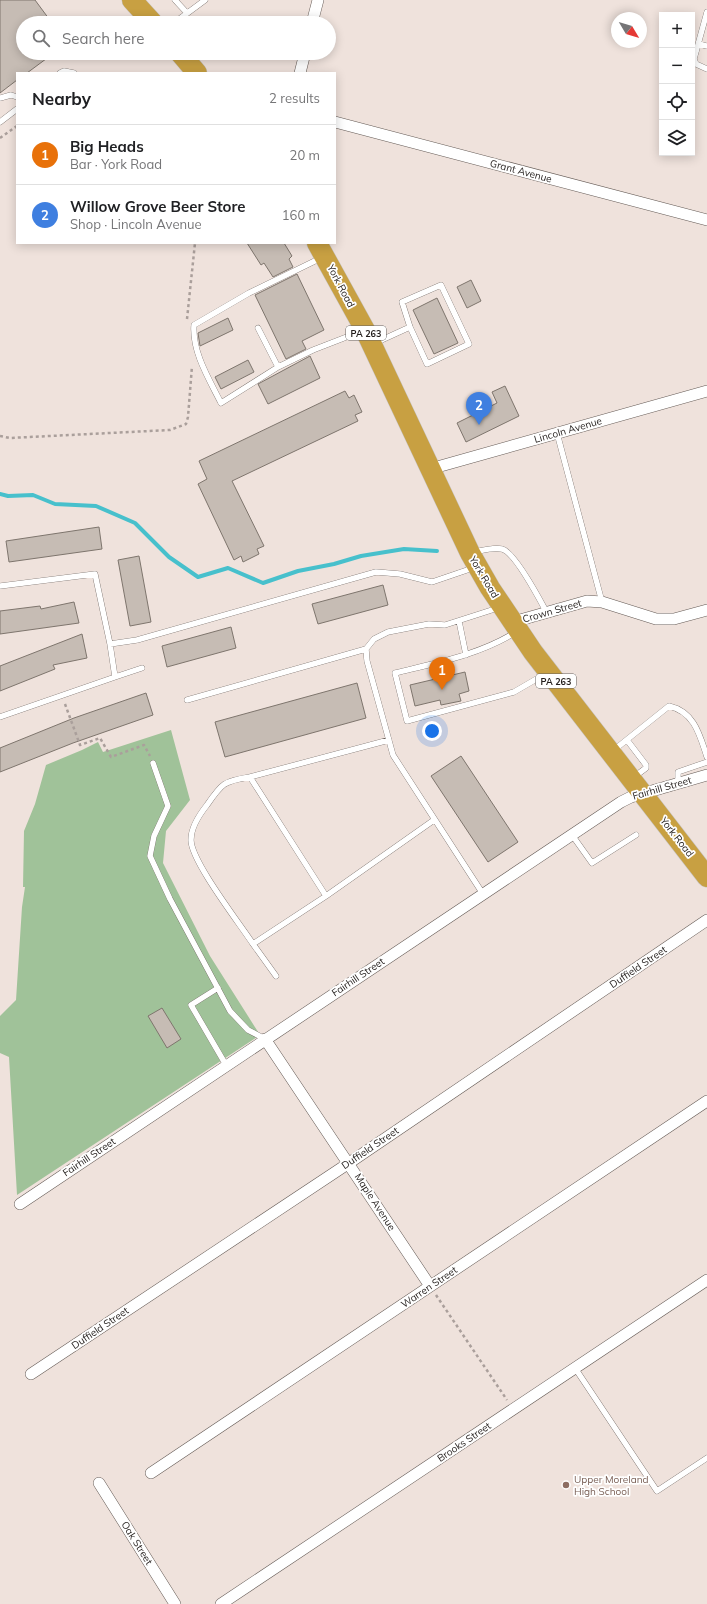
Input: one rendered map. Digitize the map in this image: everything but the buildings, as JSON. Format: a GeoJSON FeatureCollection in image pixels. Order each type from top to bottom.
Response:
{"type":"FeatureCollection","features":[{"type":"Feature","properties":{"kind":"highway"},"geometry":{"type":"LineString","coordinates":[[132,0],[147,16]]}},
{"type":"Feature","properties":{"kind":"highway"},"geometry":{"type":"LineString","coordinates":[[186,60],[196,72]]}},
{"type":"Feature","properties":{"kind":"highway","name":"York Road"},"geometry":{"type":"LineString","coordinates":[[321,250],[368,338],[474,560],[511,620],[548,672],[707,876]]}},
{"type":"Feature","properties":{"kind":"street"},"geometry":{"type":"LineString","coordinates":[[314,16],[318,0]]}},
{"type":"Feature","properties":{"kind":"street"},"geometry":{"type":"LineString","coordinates":[[300,72],[303,60]]}},
{"type":"Feature","properties":{"kind":"street","name":"Grant Avenue"},"geometry":{"type":"LineString","coordinates":[[336,122],[707,220]]}},
{"type":"Feature","properties":{"kind":"street","name":"Lincoln Avenue"},"geometry":{"type":"LineString","coordinates":[[430,469],[707,391]]}},
{"type":"Feature","properties":{"kind":"street","name":"Crown Street"},"geometry":{"type":"LineString","coordinates":[[511,620],[547,613],[587,601],[602,602],[656,619],[674,619],[707,610]]}},
{"type":"Feature","properties":{"kind":"street","name":"Fairhill Street"},"geometry":{"type":"LineString","coordinates":[[20,1204],[621,802],[637,786],[678,783],[707,775]]}},
{"type":"Feature","properties":{"kind":"street","name":"Duffield Street"},"geometry":{"type":"LineString","coordinates":[[31,1374],[348,1163],[707,920]]}},
{"type":"Feature","properties":{"kind":"street","name":"Maple Avenue"},"geometry":{"type":"LineString","coordinates":[[265,1040],[430,1286]]}},
{"type":"Feature","properties":{"kind":"street","name":"Warren Street"},"geometry":{"type":"LineString","coordinates":[[152,1472],[707,1101]]}},
{"type":"Feature","properties":{"kind":"street","name":"Brooks Street"},"geometry":{"type":"LineString","coordinates":[[222,1604],[707,1280]]}},
{"type":"Feature","properties":{"kind":"street","name":"Oak Street"},"geometry":{"type":"LineString","coordinates":[[99,1483],[175,1604]]}},
{"type":"Feature","properties":{"kind":"lane"},"geometry":{"type":"LineString","coordinates":[[175,0],[187,13]]}},
{"type":"Feature","properties":{"kind":"lane"},"geometry":{"type":"LineString","coordinates":[[183,16],[205,0]]}},
{"type":"Feature","properties":{"kind":"lane"},"geometry":{"type":"LineString","coordinates":[[707,12],[698,44],[695,62],[698,66],[707,69]]}},
{"type":"Feature","properties":{"kind":"lane"},"geometry":{"type":"LineString","coordinates":[[698,44],[707,46]]}},
{"type":"Feature","properties":{"kind":"lane"},"geometry":{"type":"LineString","coordinates":[[0,98],[11,95],[16,97]]}},
{"type":"Feature","properties":{"kind":"lane"},"geometry":{"type":"LineString","coordinates":[[0,122],[16,110]]}},
{"type":"Feature","properties":{"kind":"lane"},"geometry":{"type":"LineString","coordinates":[[321,250],[194,325],[193,337],[207,375],[221,403],[278,367],[313,350],[410,327]]}},
{"type":"Feature","properties":{"kind":"lane"},"geometry":{"type":"LineString","coordinates":[[441,285],[469,344],[427,364],[410,327],[402,302],[441,285]]}},
{"type":"Feature","properties":{"kind":"lane"},"geometry":{"type":"LineString","coordinates":[[258,328],[278,367]]}},
{"type":"Feature","properties":{"kind":"lane"},"geometry":{"type":"LineString","coordinates":[[557,433],[602,602]]}},
{"type":"Feature","properties":{"kind":"lane"},"geometry":{"type":"LineString","coordinates":[[110,644],[137,640],[376,572],[400,574],[432,582],[494,548],[504,549],[513,556],[547,613]]}},
{"type":"Feature","properties":{"kind":"lane"},"geometry":{"type":"LineString","coordinates":[[0,586],[95,574],[110,644],[115,677]]}},
{"type":"Feature","properties":{"kind":"lane"},"geometry":{"type":"LineString","coordinates":[[187,700],[366,649],[374,639],[388,632],[429,624],[445,625],[459,621],[511,620],[502,641],[466,655],[394,673],[407,720],[514,692],[548,672]]}},
{"type":"Feature","properties":{"kind":"lane"},"geometry":{"type":"LineString","coordinates":[[459,621],[466,655]]}},
{"type":"Feature","properties":{"kind":"lane"},"geometry":{"type":"LineString","coordinates":[[366,649],[367,661],[393,755],[483,894]]}},
{"type":"Feature","properties":{"kind":"lane"},"geometry":{"type":"LineString","coordinates":[[0,717],[142,668]]}},
{"type":"Feature","properties":{"kind":"lane"},"geometry":{"type":"LineString","coordinates":[[611,753],[669,706],[688,716],[696,724],[707,757]]}},
{"type":"Feature","properties":{"kind":"lane"},"geometry":{"type":"LineString","coordinates":[[276,976],[198,862],[191,843],[191,833],[198,817],[223,784],[230,780],[250,777],[389,740]]}},
{"type":"Feature","properties":{"kind":"lane"},"geometry":{"type":"LineString","coordinates":[[627,740],[646,765],[637,786]]}},
{"type":"Feature","properties":{"kind":"lane"},"geometry":{"type":"LineString","coordinates":[[678,783],[678,772],[707,762]]}},
{"type":"Feature","properties":{"kind":"lane"},"geometry":{"type":"LineString","coordinates":[[153,763],[168,806],[154,836],[150,856],[170,899],[230,1011],[248,1030],[265,1040]]}},
{"type":"Feature","properties":{"kind":"lane"},"geometry":{"type":"LineString","coordinates":[[250,777],[326,896]]}},
{"type":"Feature","properties":{"kind":"lane"},"geometry":{"type":"LineString","coordinates":[[253,944],[326,896],[434,820]]}},
{"type":"Feature","properties":{"kind":"lane"},"geometry":{"type":"LineString","coordinates":[[572,835],[592,864],[636,835]]}},
{"type":"Feature","properties":{"kind":"lane"},"geometry":{"type":"LineString","coordinates":[[218,988],[191,1005],[226,1065]]}},
{"type":"Feature","properties":{"kind":"lane"},"geometry":{"type":"LineString","coordinates":[[575,1368],[657,1491],[707,1458]]}},
{"type":"Feature","properties":{"kind":"path"},"geometry":{"type":"LineString","coordinates":[[0,138],[16,127]]}},
{"type":"Feature","properties":{"kind":"path"},"geometry":{"type":"LineString","coordinates":[[187,321],[195,244]]}},
{"type":"Feature","properties":{"kind":"path"},"geometry":{"type":"LineString","coordinates":[[0,436],[10,438],[170,430],[180,428],[186,424],[188,417],[193,364]]}},
{"type":"Feature","properties":{"kind":"path"},"geometry":{"type":"LineString","coordinates":[[62,696],[80,745],[100,738],[111,757],[144,744],[153,763]]}},
{"type":"Feature","properties":{"kind":"path"},"geometry":{"type":"LineString","coordinates":[[430,1286],[513,1409]]}},
{"type":"Feature","properties":{"kind":"green space"},"geometry":{"type":"Polygon","coordinates":[[[171,730],[190,800],[166,831],[163,863],[210,956],[260,1035],[17,1195],[9,1057],[0,1053],[0,1016],[16,1000],[22,907],[25,887],[23,887],[24,831],[35,804],[46,765],[98,742],[103,752],[171,730]]]}},
{"type":"Feature","properties":{"kind":"waterway"},"geometry":{"type":"LineString","coordinates":[[0,494],[8,496],[33,495],[55,504],[96,506],[135,523],[169,557],[198,577],[228,568],[263,583],[298,571],[334,564],[361,556],[404,549],[437,551]]}},
{"type":"Feature","properties":{"kind":"place","name":"Willow Grove Beer Store"},"geometry":{"type":"Point","coordinates":[479,425]}},
{"type":"Feature","properties":{"kind":"place","name":"Big Heads"},"geometry":{"type":"Point","coordinates":[442,690]}},
{"type":"Feature","properties":{"kind":"place","name":"Upper Moreland High School"},"geometry":{"type":"Point","coordinates":[566,1485]}}]}
